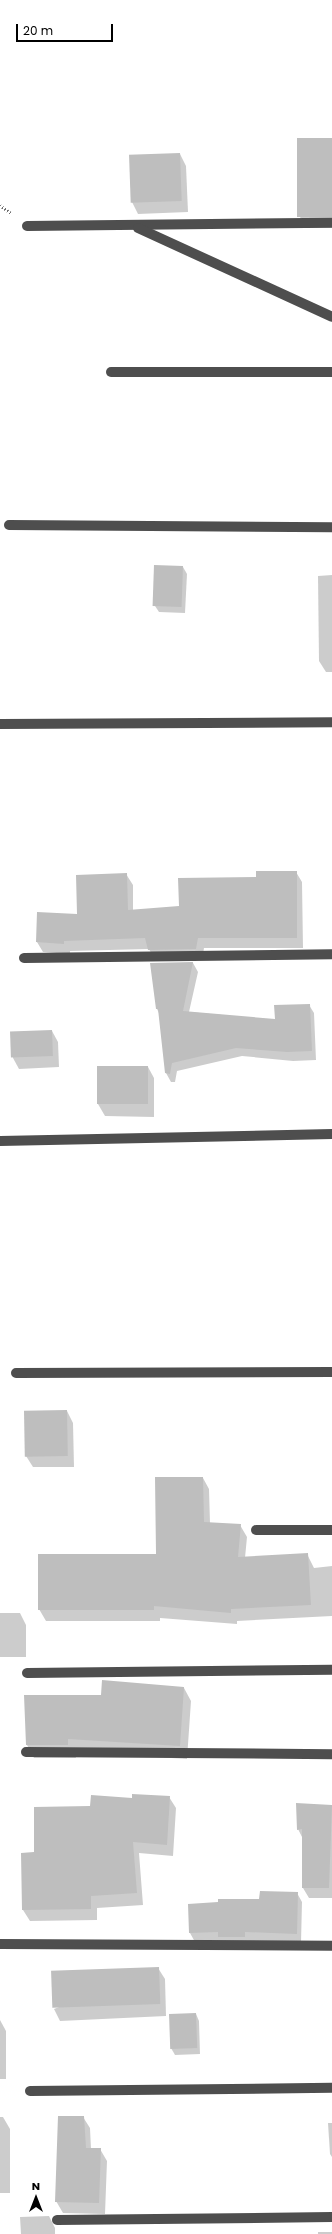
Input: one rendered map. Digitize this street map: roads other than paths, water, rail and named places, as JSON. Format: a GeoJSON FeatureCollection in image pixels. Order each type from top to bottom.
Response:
{"type":"FeatureCollection","features":[{"type":"Feature","properties":{"kind":"street"},"geometry":{"type":"LineString","coordinates":[[27,226],[332,223]]}},
{"type":"Feature","properties":{"kind":"street"},"geometry":{"type":"LineString","coordinates":[[134,226],[332,317]]}},
{"type":"Feature","properties":{"kind":"street"},"geometry":{"type":"LineString","coordinates":[[111,372],[332,372]]}},
{"type":"Feature","properties":{"kind":"street"},"geometry":{"type":"LineString","coordinates":[[9,525],[332,527]]}},
{"type":"Feature","properties":{"kind":"street"},"geometry":{"type":"LineString","coordinates":[[0,724],[332,722]]}},
{"type":"Feature","properties":{"kind":"street"},"geometry":{"type":"LineString","coordinates":[[24,958],[332,954]]}},
{"type":"Feature","properties":{"kind":"street"},"geometry":{"type":"LineString","coordinates":[[0,1141],[332,1134]]}},
{"type":"Feature","properties":{"kind":"street"},"geometry":{"type":"LineString","coordinates":[[16,1373],[332,1372]]}},
{"type":"Feature","properties":{"kind":"street"},"geometry":{"type":"LineString","coordinates":[[256,1530],[332,1530]]}},
{"type":"Feature","properties":{"kind":"street"},"geometry":{"type":"LineString","coordinates":[[27,1674],[332,1670]]}},
{"type":"Feature","properties":{"kind":"street"},"geometry":{"type":"LineString","coordinates":[[26,1752],[332,1754]]}},
{"type":"Feature","properties":{"kind":"street"},"geometry":{"type":"LineString","coordinates":[[0,1944],[332,1946]]}},
{"type":"Feature","properties":{"kind":"street"},"geometry":{"type":"LineString","coordinates":[[30,2091],[332,2088]]}},
{"type":"Feature","properties":{"kind":"street"},"geometry":{"type":"LineString","coordinates":[[57,2220],[332,2217]]}}]}
